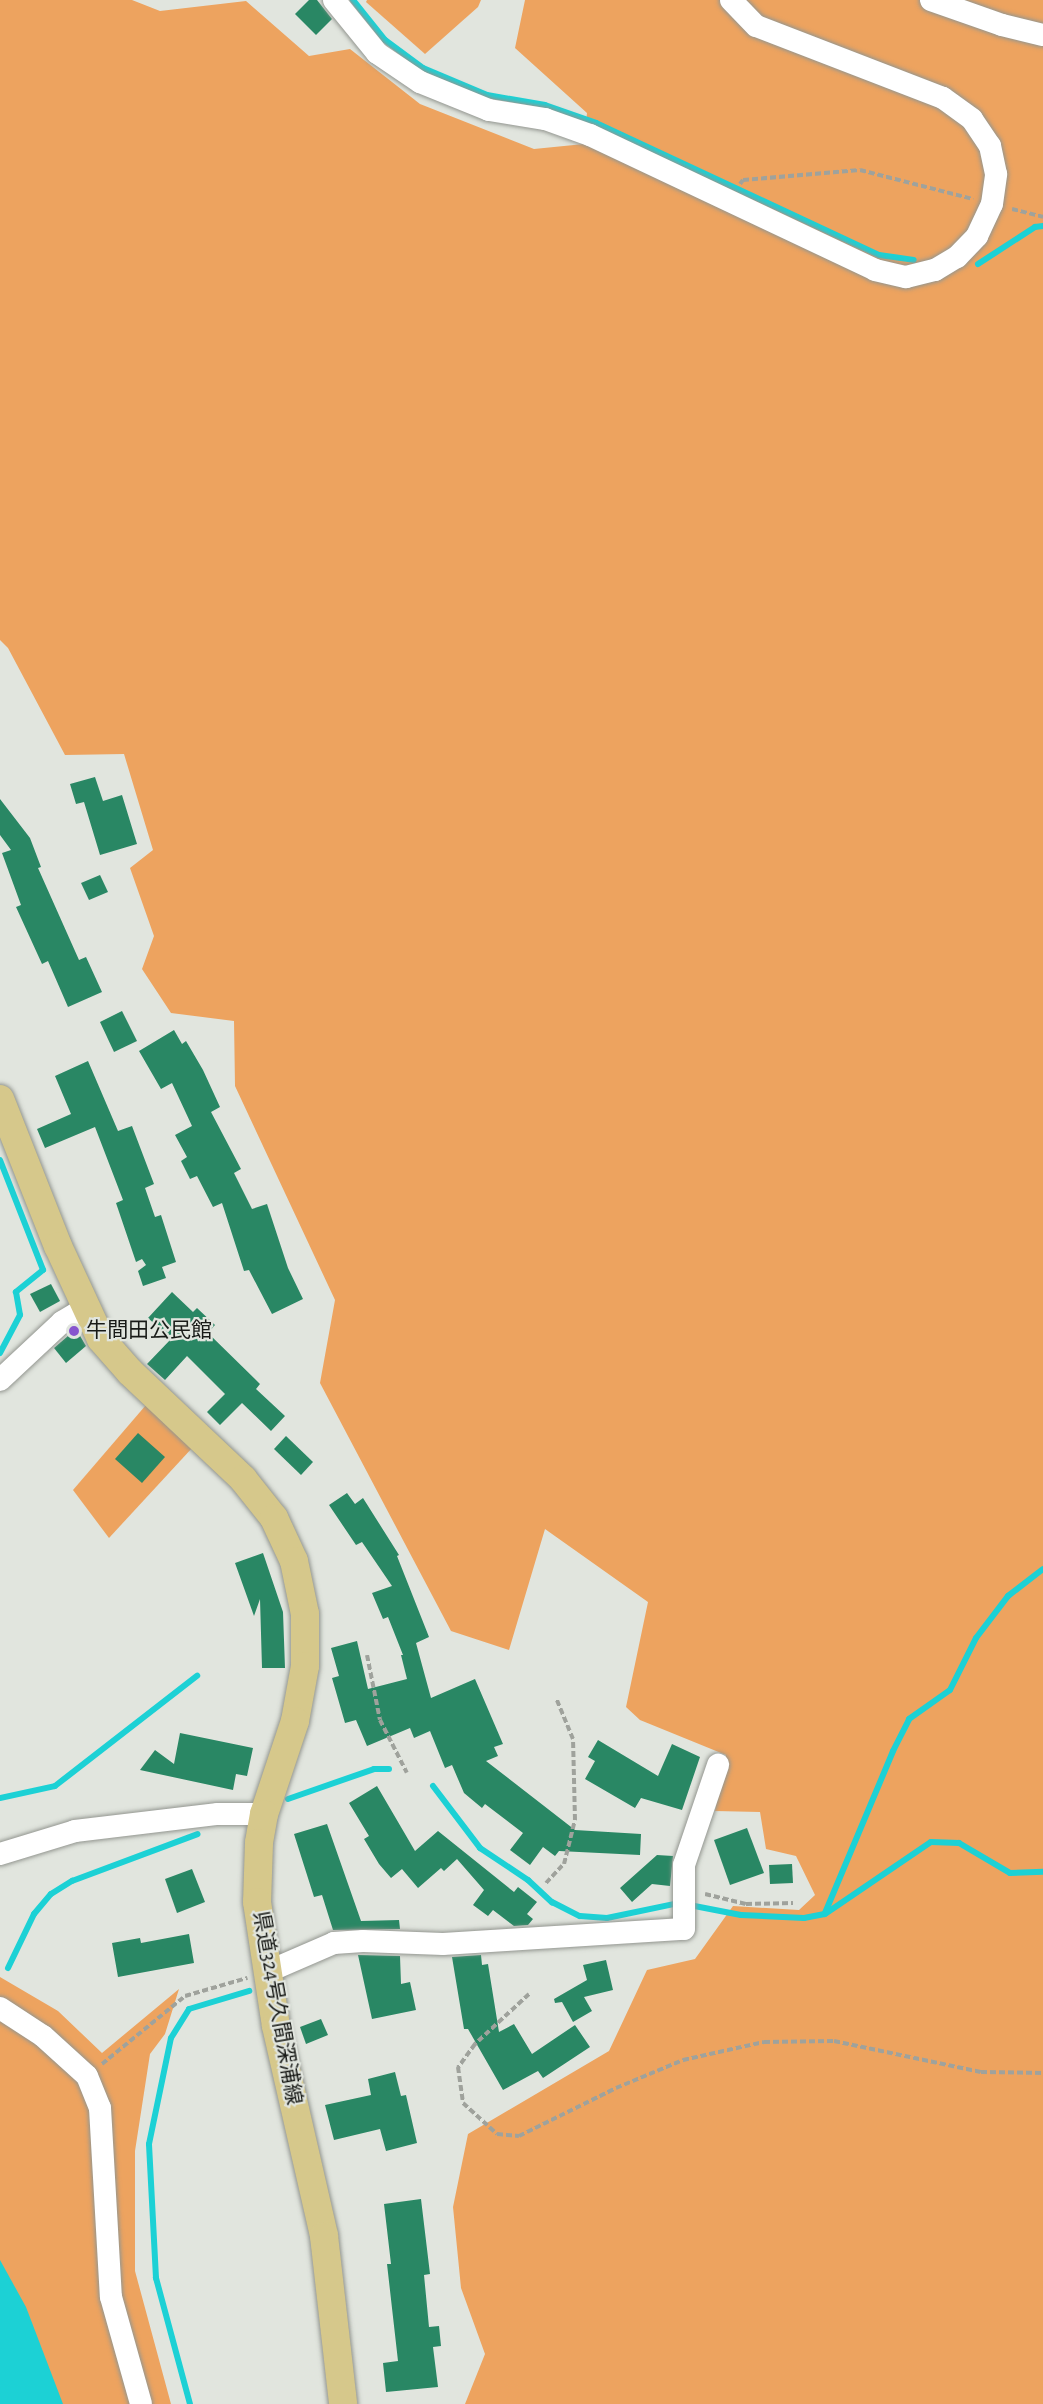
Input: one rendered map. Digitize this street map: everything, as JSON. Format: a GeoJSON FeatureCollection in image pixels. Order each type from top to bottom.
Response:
{"type":"FeatureCollection","features":[{"type":"Feature","properties":{"kind":"main road","name":"県道324号久間深浦線"},"geometry":{"type":"LineString","coordinates":[[0,1099],[85,1308],[101,1339],[130,1372],[243,1479],[274,1518],[294,1561],[305,1614],[305,1666],[295,1721],[264,1814],[259,1843],[258,1902],[276,2026],[324,2236],[343,2404]]}},
{"type":"Feature","properties":{"kind":"street"},"geometry":{"type":"LineString","coordinates":[[334,0],[377,53],[420,82],[489,110],[545,119],[590,135],[875,270],[906,277],[935,270],[957,257],[977,236],[993,204],[996,174],[990,146],[972,119],[943,98],[756,26],[730,0]]}},
{"type":"Feature","properties":{"kind":"street"},"geometry":{"type":"LineString","coordinates":[[932,0],[1002,25],[1043,35]]}},
{"type":"Feature","properties":{"kind":"street"},"geometry":{"type":"LineString","coordinates":[[0,1380],[62,1322],[85,1308]]}},
{"type":"Feature","properties":{"kind":"street"},"geometry":{"type":"LineString","coordinates":[[267,1972],[334,1943],[363,1941],[455,1943],[684,1929],[684,1865],[718,1765]]}},
{"type":"Feature","properties":{"kind":"street"},"geometry":{"type":"LineString","coordinates":[[0,1854],[75,1831],[218,1814],[264,1814]]}},
{"type":"Feature","properties":{"kind":"street"},"geometry":{"type":"LineString","coordinates":[[0,2008],[43,2036],[87,2076],[100,2108],[111,2297],[141,2404]]}},
{"type":"Feature","properties":{"kind":"path"},"geometry":{"type":"LineString","coordinates":[[744,180],[860,170],[1043,217]]}},
{"type":"Feature","properties":{"kind":"path"},"geometry":{"type":"LineString","coordinates":[[367,1655],[380,1720],[406,1773]]}},
{"type":"Feature","properties":{"kind":"path"},"geometry":{"type":"LineString","coordinates":[[546,1883],[564,1864],[575,1820],[573,1739],[556,1698]]}},
{"type":"Feature","properties":{"kind":"path"},"geometry":{"type":"LineString","coordinates":[[684,1899],[746,1904],[793,1903]]}},
{"type":"Feature","properties":{"kind":"path"},"geometry":{"type":"LineString","coordinates":[[87,2076],[184,1996],[267,1972]]}},
{"type":"Feature","properties":{"kind":"path"},"geometry":{"type":"LineString","coordinates":[[529,1994],[475,2044],[458,2067],[463,2103],[497,2134],[519,2136],[616,2088],[683,2060],[764,2042],[834,2041],[981,2072],[1043,2073]]}},
{"type":"Feature","properties":{"kind":"shaded area"},"geometry":{"type":"Polygon","coordinates":[[[0,0],[132,0],[160,11],[246,1],[309,56],[350,49],[420,104],[534,149],[584,144],[587,113],[515,48],[525,0],[1043,0],[1043,2404],[465,2404],[485,2354],[461,2288],[453,2207],[468,2134],[609,2051],[647,1970],[695,1959],[733,1906],[799,1910],[815,1895],[796,1856],[766,1849],[760,1812],[715,1811],[726,1755],[640,1720],[626,1707],[648,1602],[545,1529],[509,1650],[451,1631],[320,1383],[335,1300],[235,1086],[234,1021],[171,1013],[142,969],[154,936],[130,868],[153,850],[124,754],[65,755],[8,648],[0,640],[0,0]]]}},
{"type":"Feature","properties":{"kind":"shaded area"},"geometry":{"type":"Polygon","coordinates":[[[367,0],[481,0],[478,7],[425,54],[366,2],[367,0]]]}},
{"type":"Feature","properties":{"kind":"shaded area"},"geometry":{"type":"Polygon","coordinates":[[[146,1405],[193,1447],[109,1538],[73,1490],[146,1405]]]}},
{"type":"Feature","properties":{"kind":"shaded area"},"geometry":{"type":"Polygon","coordinates":[[[0,1977],[58,2011],[102,2053],[179,1989],[165,2034],[150,2054],[135,2151],[135,2271],[171,2404],[49,2404],[0,2315],[0,1977]]]}},
{"type":"Feature","properties":{"kind":"water"},"geometry":{"type":"Polygon","coordinates":[[[0,2260],[26,2307],[63,2404],[0,2404],[0,2260]]]}},
{"type":"Feature","properties":{"kind":"building"},"geometry":{"type":"Polygon","coordinates":[[[309,0],[317,0],[332,19],[316,35],[295,14],[309,0]]]}},
{"type":"Feature","properties":{"kind":"building"},"geometry":{"type":"Polygon","coordinates":[[[95,777],[103,801],[122,795],[137,844],[100,855],[84,802],[76,804],[70,784],[95,777]]]}},
{"type":"Feature","properties":{"kind":"building"},"geometry":{"type":"Polygon","coordinates":[[[0,799],[30,838],[41,867],[38,868],[79,960],[86,957],[102,992],[68,1007],[48,961],[42,964],[16,907],[21,905],[2,853],[11,850],[0,835],[0,799]]]}},
{"type":"Feature","properties":{"kind":"building"},"geometry":{"type":"Polygon","coordinates":[[[100,875],[108,892],[89,900],[81,883],[100,875]]]}},
{"type":"Feature","properties":{"kind":"building"},"geometry":{"type":"Polygon","coordinates":[[[122,1011],[137,1041],[114,1052],[100,1022],[122,1011]]]}},
{"type":"Feature","properties":{"kind":"building"},"geometry":{"type":"Polygon","coordinates":[[[174,1030],[182,1044],[186,1041],[203,1070],[220,1107],[211,1112],[241,1169],[234,1173],[252,1209],[267,1204],[288,1268],[303,1299],[272,1314],[249,1270],[244,1271],[222,1203],[213,1207],[197,1176],[190,1179],[181,1161],[187,1157],[175,1135],[192,1126],[172,1083],[161,1089],[139,1051],[174,1030]]]}},
{"type":"Feature","properties":{"kind":"building"},"geometry":{"type":"Polygon","coordinates":[[[88,1061],[118,1131],[132,1126],[154,1184],[145,1188],[155,1217],[161,1215],[176,1262],[162,1267],[166,1278],[143,1286],[138,1271],[146,1265],[142,1259],[136,1262],[116,1203],[123,1200],[95,1127],[45,1148],[37,1129],[71,1114],[55,1076],[88,1061]]]}},
{"type":"Feature","properties":{"kind":"building"},"geometry":{"type":"Polygon","coordinates":[[[51,1284],[60,1301],[40,1312],[30,1294],[51,1284]]]}},
{"type":"Feature","properties":{"kind":"building"},"geometry":{"type":"Polygon","coordinates":[[[172,1292],[193,1312],[197,1308],[215,1325],[208,1333],[260,1384],[256,1389],[285,1416],[271,1431],[242,1403],[220,1425],[207,1412],[225,1394],[187,1356],[165,1380],[147,1364],[171,1339],[148,1318],[172,1292]]]}},
{"type":"Feature","properties":{"kind":"building"},"geometry":{"type":"Polygon","coordinates":[[[76,1329],[86,1346],[66,1363],[54,1348],[76,1329]]]}},
{"type":"Feature","properties":{"kind":"building"},"geometry":{"type":"Polygon","coordinates":[[[138,1433],[165,1457],[142,1483],[115,1459],[138,1433]]]}},
{"type":"Feature","properties":{"kind":"building"},"geometry":{"type":"Polygon","coordinates":[[[286,1436],[313,1462],[301,1475],[274,1449],[286,1436]]]}},
{"type":"Feature","properties":{"kind":"building"},"geometry":{"type":"Polygon","coordinates":[[[347,1493],[355,1504],[363,1498],[399,1555],[397,1556],[429,1637],[416,1643],[431,1698],[475,1679],[503,1744],[494,1747],[498,1756],[486,1761],[575,1830],[641,1834],[640,1855],[559,1851],[555,1856],[543,1847],[530,1865],[510,1850],[523,1833],[485,1804],[482,1808],[464,1793],[452,1765],[445,1768],[430,1731],[414,1738],[410,1728],[367,1746],[356,1720],[345,1723],[332,1678],[339,1676],[331,1648],[357,1641],[368,1689],[407,1679],[401,1655],[403,1655],[388,1617],[383,1619],[372,1593],[392,1586],[362,1542],[356,1545],[329,1505],[347,1493]]]}},
{"type":"Feature","properties":{"kind":"building"},"geometry":{"type":"Polygon","coordinates":[[[263,1553],[283,1612],[285,1668],[262,1668],[260,1599],[254,1616],[235,1563],[263,1553]]]}},
{"type":"Feature","properties":{"kind":"building"},"geometry":{"type":"Polygon","coordinates":[[[180,1733],[253,1748],[247,1776],[236,1774],[233,1790],[140,1770],[155,1750],[174,1764],[180,1733]]]}},
{"type":"Feature","properties":{"kind":"building"},"geometry":{"type":"Polygon","coordinates":[[[598,1740],[658,1776],[672,1744],[700,1757],[682,1810],[641,1798],[635,1808],[585,1779],[595,1761],[588,1757],[598,1740]]]}},
{"type":"Feature","properties":{"kind":"building"},"geometry":{"type":"Polygon","coordinates":[[[377,1786],[415,1851],[438,1831],[514,1892],[518,1887],[537,1902],[527,1914],[533,1919],[528,1925],[514,1926],[493,1910],[488,1916],[473,1905],[484,1890],[457,1859],[444,1871],[441,1868],[418,1888],[402,1869],[391,1878],[379,1864],[364,1839],[369,1836],[349,1803],[377,1786]]]}},
{"type":"Feature","properties":{"kind":"building"},"geometry":{"type":"Polygon","coordinates":[[[327,1824],[361,1921],[399,1920],[400,1929],[333,1930],[322,1895],[314,1897],[294,1834],[327,1824]]]}},
{"type":"Feature","properties":{"kind":"building"},"geometry":{"type":"Polygon","coordinates":[[[747,1828],[764,1873],[730,1885],[714,1840],[747,1828]]]}},
{"type":"Feature","properties":{"kind":"building"},"geometry":{"type":"Polygon","coordinates":[[[657,1855],[673,1856],[670,1886],[652,1884],[632,1902],[620,1888],[657,1855]]]}},
{"type":"Feature","properties":{"kind":"building"},"geometry":{"type":"Polygon","coordinates":[[[792,1864],[793,1883],[770,1884],[769,1865],[792,1864]]]}},
{"type":"Feature","properties":{"kind":"building"},"geometry":{"type":"Polygon","coordinates":[[[192,1869],[205,1902],[177,1913],[165,1879],[192,1869]]]}},
{"type":"Feature","properties":{"kind":"building"},"geometry":{"type":"Polygon","coordinates":[[[189,1934],[194,1963],[118,1977],[112,1943],[140,1938],[141,1943],[189,1934]]]}},
{"type":"Feature","properties":{"kind":"building"},"geometry":{"type":"Polygon","coordinates":[[[358,1955],[400,1956],[401,1984],[410,1982],[416,2010],[372,2019],[358,1955]]]}},
{"type":"Feature","properties":{"kind":"building"},"geometry":{"type":"Polygon","coordinates":[[[481,1955],[482,1965],[488,1964],[499,2032],[514,2024],[532,2054],[575,2025],[590,2047],[543,2078],[538,2071],[503,2090],[468,2029],[464,2029],[452,1957],[481,1955]]]}},
{"type":"Feature","properties":{"kind":"building"},"geometry":{"type":"Polygon","coordinates":[[[606,1960],[613,1990],[584,1997],[592,2011],[573,2022],[562,2002],[555,2003],[554,1999],[587,1980],[583,1965],[606,1960]]]}},
{"type":"Feature","properties":{"kind":"building"},"geometry":{"type":"Polygon","coordinates":[[[321,2019],[328,2035],[306,2044],[300,2027],[321,2019]]]}},
{"type":"Feature","properties":{"kind":"building"},"geometry":{"type":"Polygon","coordinates":[[[395,2072],[401,2096],[406,2095],[417,2143],[386,2151],[380,2129],[334,2140],[325,2105],[371,2095],[368,2079],[395,2072]]]}},
{"type":"Feature","properties":{"kind":"building"},"geometry":{"type":"Polygon","coordinates":[[[421,2199],[430,2274],[424,2275],[429,2327],[439,2326],[441,2346],[433,2347],[438,2387],[386,2392],[383,2363],[398,2361],[387,2264],[391,2264],[384,2204],[421,2199]]]}},
{"type":"Feature","properties":{"kind":"waterway"},"geometry":{"type":"LineString","coordinates":[[353,0],[385,40],[423,68],[487,95],[545,105],[596,123],[879,255],[914,260]]}},
{"type":"Feature","properties":{"kind":"waterway"},"geometry":{"type":"LineString","coordinates":[[978,264],[1035,227],[1043,226]]}},
{"type":"Feature","properties":{"kind":"waterway"},"geometry":{"type":"LineString","coordinates":[[0,1160],[43,1270],[16,1292],[20,1315],[0,1353]]}},
{"type":"Feature","properties":{"kind":"waterway"},"geometry":{"type":"LineString","coordinates":[[825,1913],[893,1751],[909,1719],[950,1690],[976,1638],[1008,1596],[1043,1569]]}},
{"type":"Feature","properties":{"kind":"waterway"},"geometry":{"type":"LineString","coordinates":[[0,1798],[55,1786],[197,1676]]}},
{"type":"Feature","properties":{"kind":"waterway"},"geometry":{"type":"LineString","coordinates":[[288,1799],[374,1769],[389,1769]]}},
{"type":"Feature","properties":{"kind":"waterway"},"geometry":{"type":"LineString","coordinates":[[433,1786],[480,1848],[528,1880],[552,1902],[580,1916],[607,1918],[679,1903],[741,1915],[804,1918],[825,1914],[931,1842],[959,1843],[1010,1873],[1043,1872]]}},
{"type":"Feature","properties":{"kind":"waterway"},"geometry":{"type":"LineString","coordinates":[[8,1968],[34,1914],[51,1894],[72,1881],[198,1834]]}},
{"type":"Feature","properties":{"kind":"waterway"},"geometry":{"type":"LineString","coordinates":[[190,2404],[156,2278],[149,2144],[171,2038],[189,2009],[249,1991]]}},
{"type":"Feature","properties":{"kind":"place","name":"牛間田公民館"},"geometry":{"type":"Point","coordinates":[74,1331]}}]}
